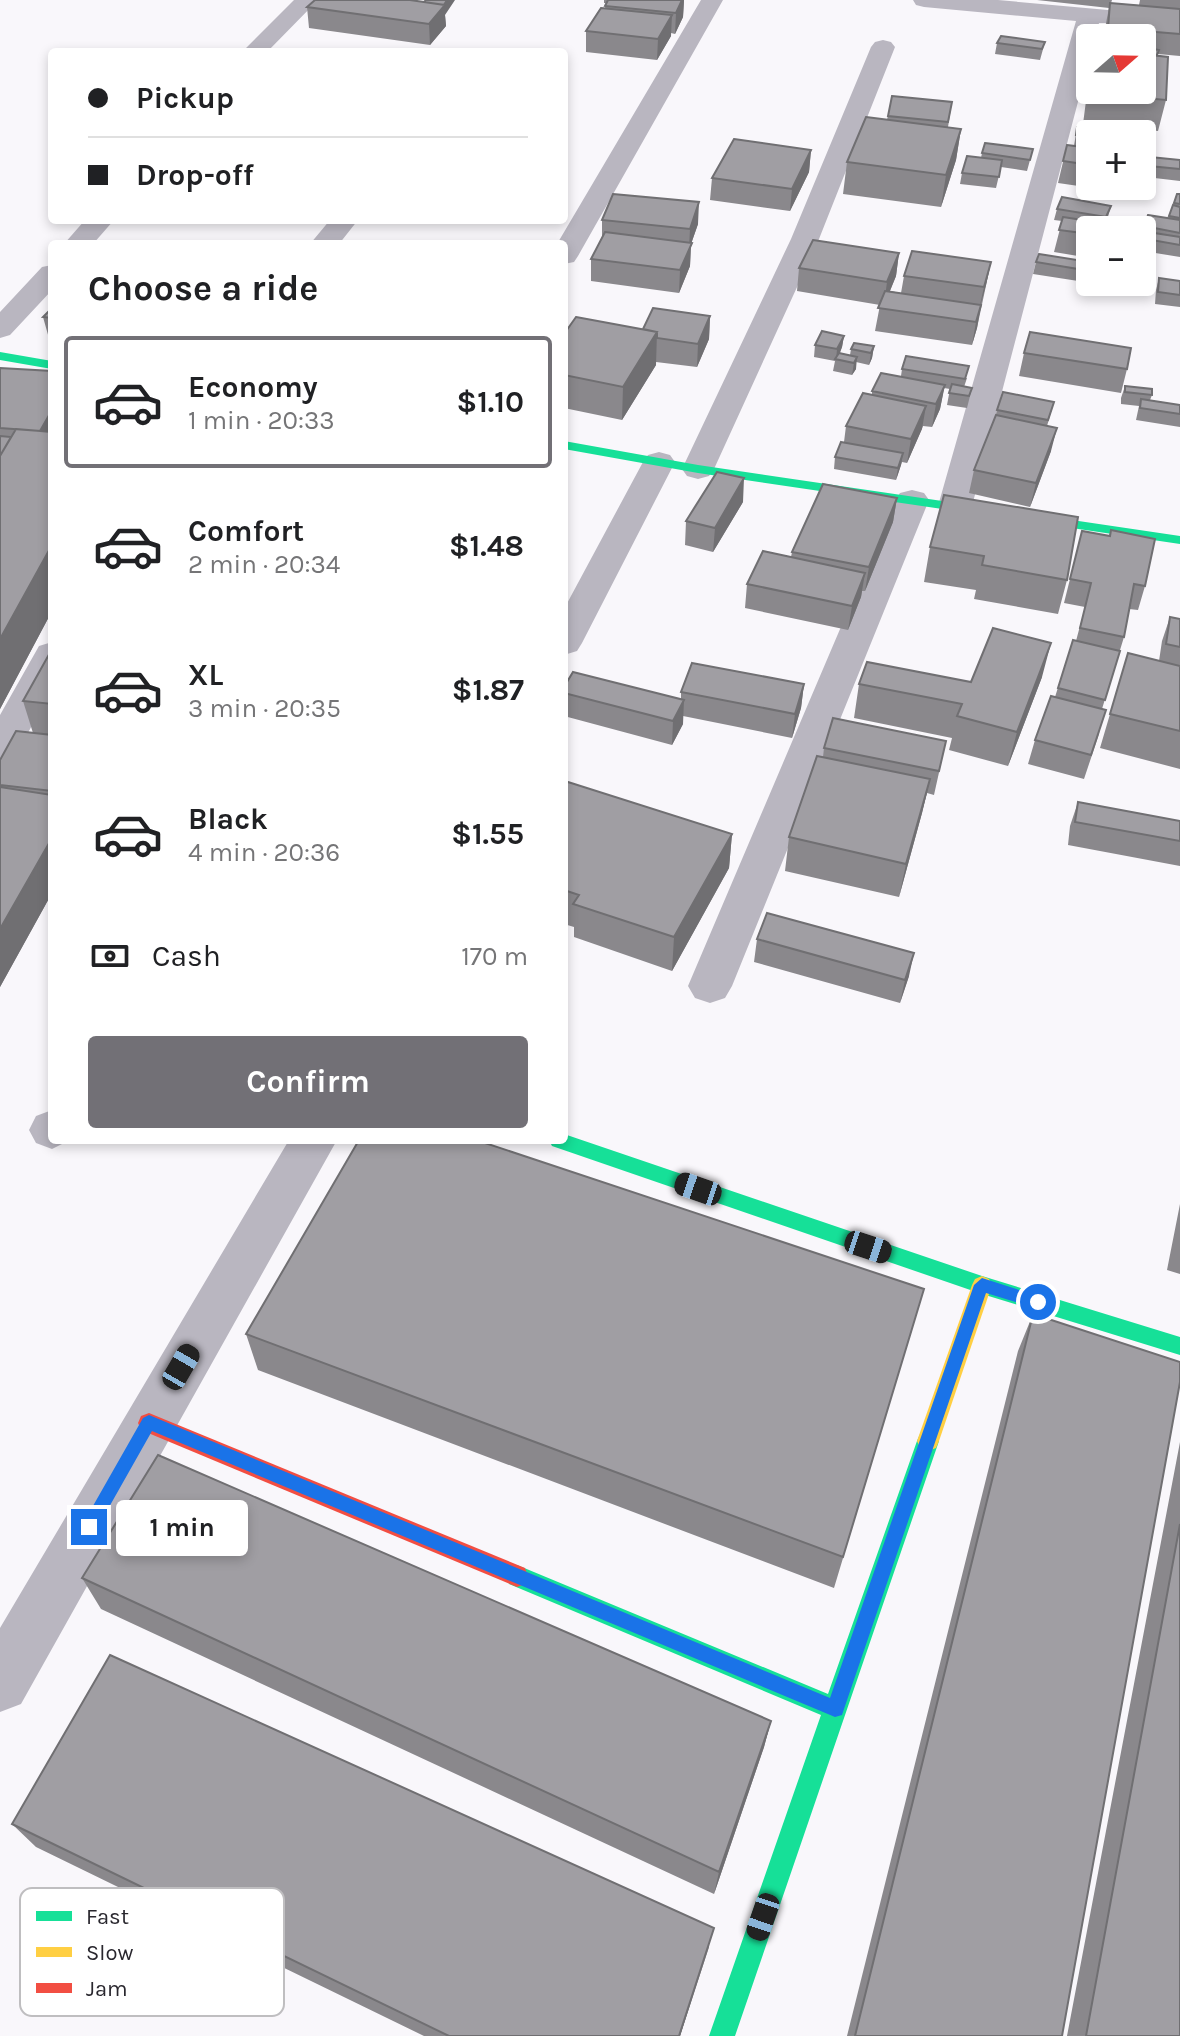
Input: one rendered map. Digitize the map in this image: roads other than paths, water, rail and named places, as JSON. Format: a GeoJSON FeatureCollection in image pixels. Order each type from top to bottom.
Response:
{"type":"FeatureCollection","features":[{"type":"Feature","properties":{"kind":"street"},"geometry":{"type":"LineString","coordinates":[[258,48],[307,0]]}},
{"type":"Feature","properties":{"kind":"street"},"geometry":{"type":"LineString","coordinates":[[568,249],[712,0]]}},
{"type":"Feature","properties":{"kind":"street"},"geometry":{"type":"LineString","coordinates":[[924,0],[1135,20]]}},
{"type":"Feature","properties":{"kind":"street"},"geometry":{"type":"LineString","coordinates":[[955,506],[1089,16]]}},
{"type":"Feature","properties":{"kind":"street"},"geometry":{"type":"LineString","coordinates":[[698,469],[805,239],[883,47]]}},
{"type":"Feature","properties":{"kind":"street"},"geometry":{"type":"LineString","coordinates":[[82,240],[96,224]]}},
{"type":"Feature","properties":{"kind":"street"},"geometry":{"type":"LineString","coordinates":[[327,240],[341,224]]}},
{"type":"Feature","properties":{"kind":"street"},"geometry":{"type":"LineString","coordinates":[[0,329],[48,277]]}},
{"type":"Feature","properties":{"kind":"street"},"geometry":{"type":"LineString","coordinates":[[0,356],[48,364]]}},
{"type":"Feature","properties":{"kind":"street"},"geometry":{"type":"LineString","coordinates":[[568,446],[698,469],[1180,540]]}},
{"type":"Feature","properties":{"kind":"street"},"geometry":{"type":"LineString","coordinates":[[568,635],[659,462]]}},
{"type":"Feature","properties":{"kind":"street"},"geometry":{"type":"LineString","coordinates":[[710,986],[912,500]]}},
{"type":"Feature","properties":{"kind":"street"},"geometry":{"type":"LineString","coordinates":[[0,750],[48,661]]}},
{"type":"Feature","properties":{"kind":"street"},"geometry":{"type":"LineString","coordinates":[[568,1143],[982,1285],[1180,1346]]}},
{"type":"Feature","properties":{"kind":"street"},"geometry":{"type":"LineString","coordinates":[[0,1683],[312,1144]]}},
{"type":"Feature","properties":{"kind":"street"},"geometry":{"type":"LineString","coordinates":[[722,2036],[982,1285]]}},
{"type":"Feature","properties":{"kind":"street"},"geometry":{"type":"LineString","coordinates":[[149,1423],[835,1709]]}}]}
